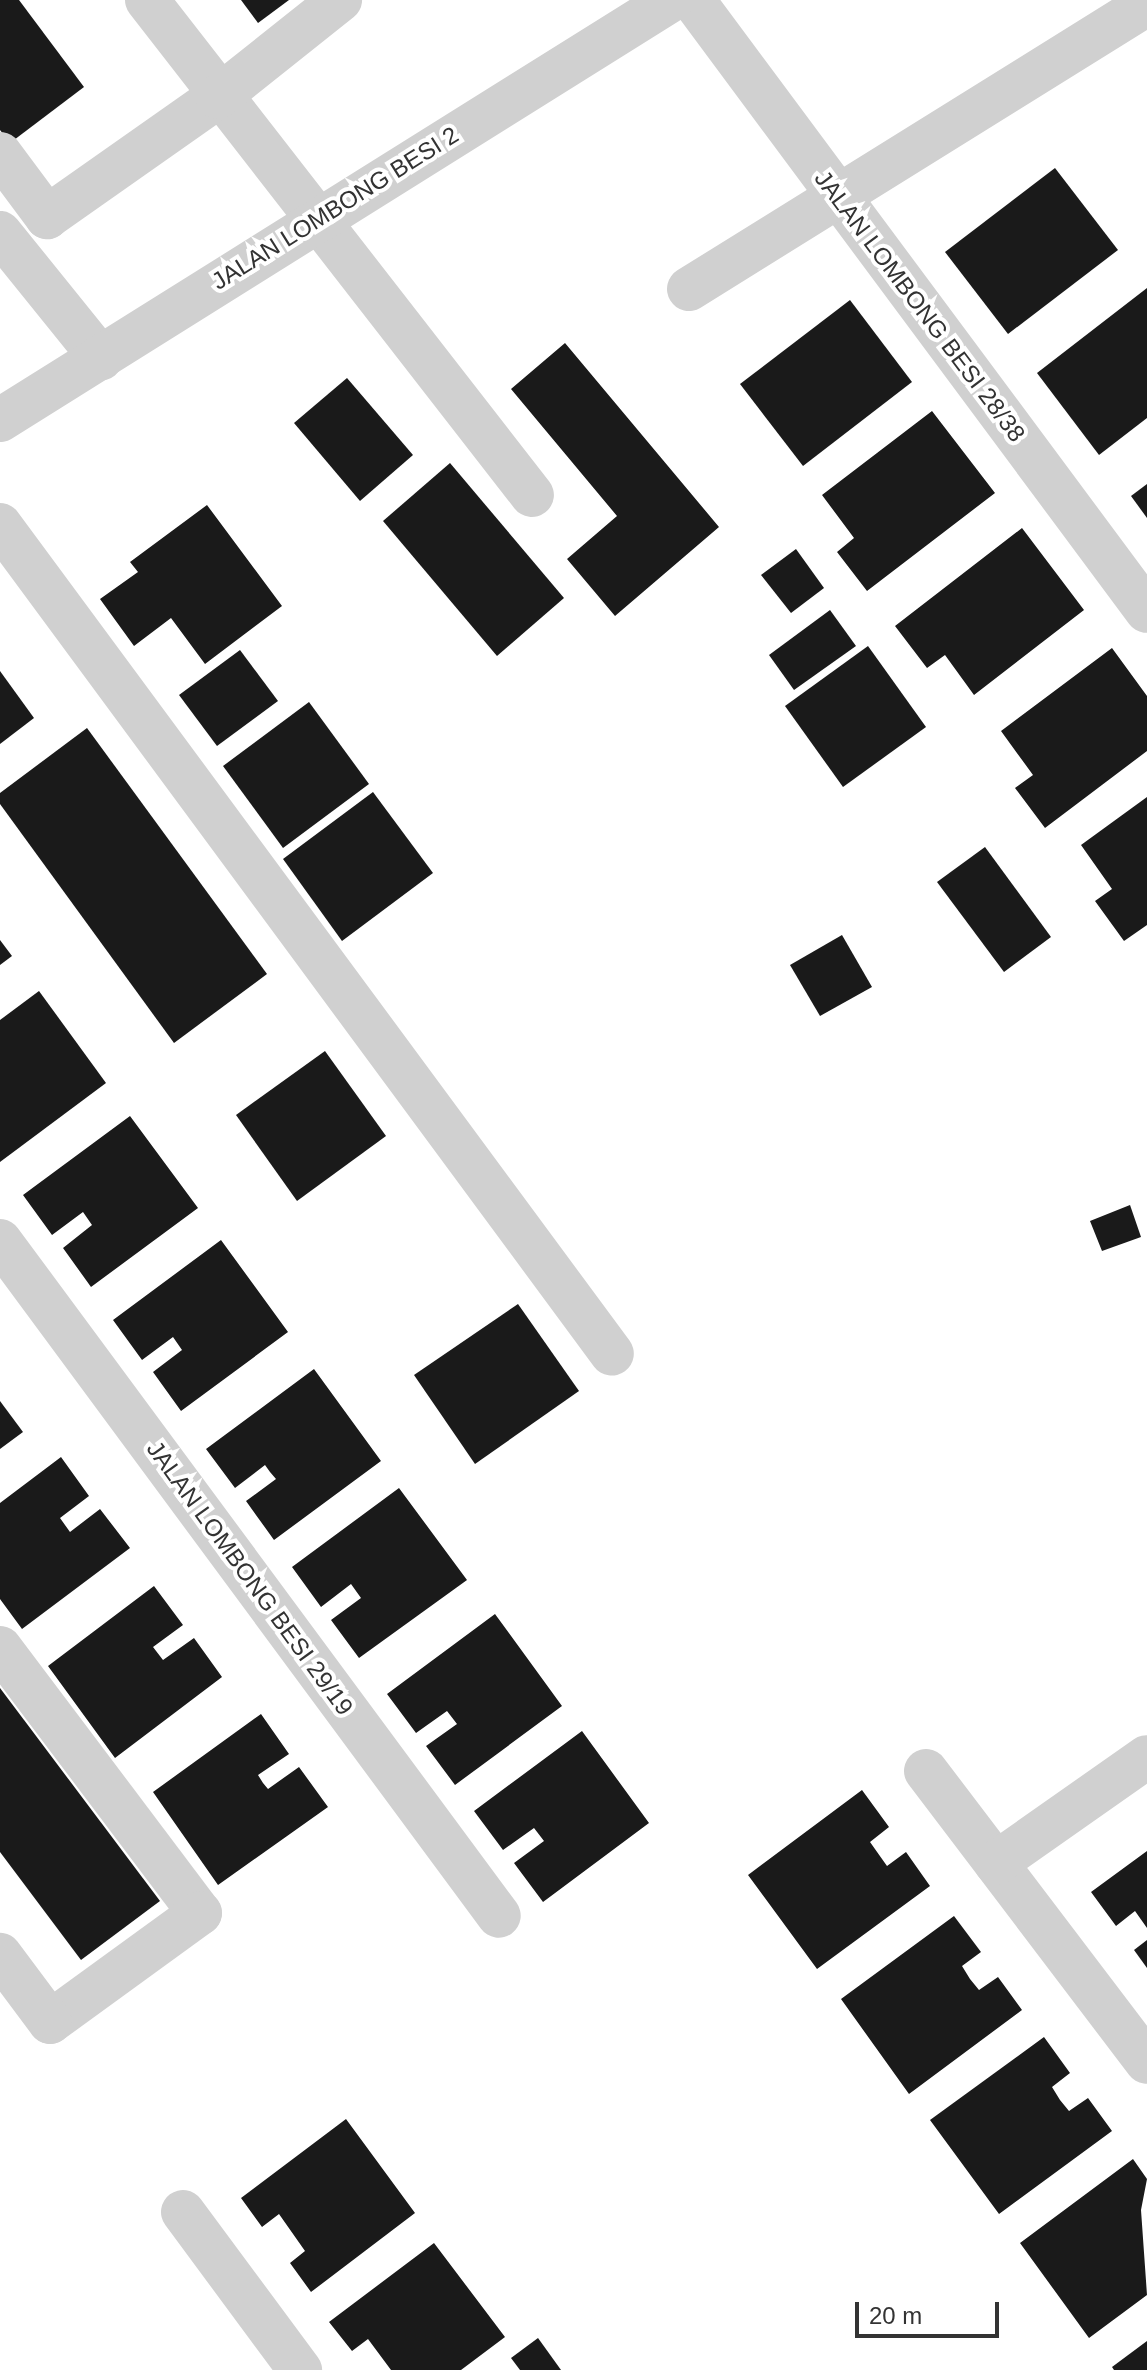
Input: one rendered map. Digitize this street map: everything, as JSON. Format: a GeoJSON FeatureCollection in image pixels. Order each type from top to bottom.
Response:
{"type":"FeatureCollection","features":[{"type":"Feature","properties":{"kind":"street"},"geometry":{"type":"LineString","coordinates":[[147,0],[218,97],[532,495]]}},
{"type":"Feature","properties":{"kind":"street"},"geometry":{"type":"LineString","coordinates":[[0,154],[47,217],[218,97],[340,0]]}},
{"type":"Feature","properties":{"kind":"street","name":"JALAN LOMBONG BESI 2"},"geometry":{"type":"LineString","coordinates":[[0,420],[101,358],[313,219],[671,0]]}},
{"type":"Feature","properties":{"kind":"street","name":"JALAN LOMBONG BESI 28/38"},"geometry":{"type":"LineString","coordinates":[[693,0],[1147,611]]}},
{"type":"Feature","properties":{"kind":"street"},"geometry":{"type":"LineString","coordinates":[[689,289],[1147,4]]}},
{"type":"Feature","properties":{"kind":"street"},"geometry":{"type":"LineString","coordinates":[[0,233],[101,358]]}},
{"type":"Feature","properties":{"kind":"street"},"geometry":{"type":"LineString","coordinates":[[0,525],[612,1354]]}},
{"type":"Feature","properties":{"kind":"street","name":"JALAN LOMBONG BESI 29/19"},"geometry":{"type":"LineString","coordinates":[[0,1241],[499,1916]]}},
{"type":"Feature","properties":{"kind":"street"},"geometry":{"type":"LineString","coordinates":[[0,1648],[200,1913],[50,2022],[7,1979]]}},
{"type":"Feature","properties":{"kind":"street"},"geometry":{"type":"LineString","coordinates":[[996,1863],[1147,1757]]}},
{"type":"Feature","properties":{"kind":"street"},"geometry":{"type":"LineString","coordinates":[[926,1771],[1147,2062]]}},
{"type":"Feature","properties":{"kind":"street"},"geometry":{"type":"LineString","coordinates":[[183,2212],[300,2370]]}},
{"type":"Feature","properties":{"kind":"building"},"geometry":{"type":"Polygon","coordinates":[[[0,0],[19,0],[84,87],[10,143],[0,130],[0,0]]]}},
{"type":"Feature","properties":{"kind":"building"},"geometry":{"type":"Polygon","coordinates":[[[241,0],[289,0],[258,23],[241,0]]]}},
{"type":"Feature","properties":{"kind":"building"},"geometry":{"type":"Polygon","coordinates":[[[1055,168],[1118,250],[1008,334],[945,252],[1055,168]]]}},
{"type":"Feature","properties":{"kind":"building"},"geometry":{"type":"Polygon","coordinates":[[[1147,288],[1147,418],[1099,455],[1037,373],[1147,288]]]}},
{"type":"Feature","properties":{"kind":"building"},"geometry":{"type":"Polygon","coordinates":[[[850,300],[912,382],[803,466],[740,384],[850,300]]]}},
{"type":"Feature","properties":{"kind":"building"},"geometry":{"type":"Polygon","coordinates":[[[565,343],[719,527],[615,616],[567,559],[617,516],[511,389],[565,343]]]}},
{"type":"Feature","properties":{"kind":"building"},"geometry":{"type":"Polygon","coordinates":[[[347,378],[413,455],[360,501],[294,423],[347,378]]]}},
{"type":"Feature","properties":{"kind":"building"},"geometry":{"type":"Polygon","coordinates":[[[932,411],[995,493],[867,591],[837,552],[854,538],[822,495],[932,411]]]}},
{"type":"Feature","properties":{"kind":"building"},"geometry":{"type":"Polygon","coordinates":[[[450,463],[564,598],[497,656],[383,521],[450,463]]]}},
{"type":"Feature","properties":{"kind":"building"},"geometry":{"type":"Polygon","coordinates":[[[1147,484],[1147,518],[1131,496],[1147,484]]]}},
{"type":"Feature","properties":{"kind":"building"},"geometry":{"type":"Polygon","coordinates":[[[207,505],[282,606],[205,664],[171,618],[134,646],[100,599],[138,572],[130,562],[207,505]]]}},
{"type":"Feature","properties":{"kind":"building"},"geometry":{"type":"Polygon","coordinates":[[[1022,528],[1084,610],[974,695],[945,655],[927,668],[895,626],[1022,528]]]}},
{"type":"Feature","properties":{"kind":"building"},"geometry":{"type":"Polygon","coordinates":[[[796,549],[824,588],[791,613],[761,575],[796,549]]]}},
{"type":"Feature","properties":{"kind":"building"},"geometry":{"type":"Polygon","coordinates":[[[830,610],[856,646],[794,690],[769,655],[830,610]]]}},
{"type":"Feature","properties":{"kind":"building"},"geometry":{"type":"Polygon","coordinates":[[[868,646],[926,727],[843,787],[785,706],[868,646]]]}},
{"type":"Feature","properties":{"kind":"building"},"geometry":{"type":"Polygon","coordinates":[[[1112,648],[1147,696],[1147,751],[1045,828],[1015,788],[1033,775],[1001,731],[1112,648]]]}},
{"type":"Feature","properties":{"kind":"building"},"geometry":{"type":"Polygon","coordinates":[[[240,650],[278,701],[217,746],[179,695],[240,650]]]}},
{"type":"Feature","properties":{"kind":"building"},"geometry":{"type":"Polygon","coordinates":[[[0,671],[34,718],[0,744],[0,671]]]}},
{"type":"Feature","properties":{"kind":"building"},"geometry":{"type":"Polygon","coordinates":[[[309,702],[369,784],[283,848],[223,766],[309,702]]]}},
{"type":"Feature","properties":{"kind":"building"},"geometry":{"type":"Polygon","coordinates":[[[87,728],[267,974],[174,1043],[0,804],[0,793],[87,728]]]}},
{"type":"Feature","properties":{"kind":"building"},"geometry":{"type":"Polygon","coordinates":[[[373,792],[433,873],[342,941],[283,859],[373,792]]]}},
{"type":"Feature","properties":{"kind":"building"},"geometry":{"type":"Polygon","coordinates":[[[1147,797],[1147,925],[1124,941],[1095,901],[1112,889],[1081,845],[1147,797]]]}},
{"type":"Feature","properties":{"kind":"building"},"geometry":{"type":"Polygon","coordinates":[[[985,847],[1051,937],[1004,972],[937,882],[985,847]]]}},
{"type":"Feature","properties":{"kind":"building"},"geometry":{"type":"Polygon","coordinates":[[[842,935],[872,987],[820,1016],[790,965],[842,935]]]}},
{"type":"Feature","properties":{"kind":"building"},"geometry":{"type":"Polygon","coordinates":[[[0,940],[12,956],[0,965],[0,940]]]}},
{"type":"Feature","properties":{"kind":"building"},"geometry":{"type":"Polygon","coordinates":[[[39,991],[106,1083],[0,1162],[0,1020],[39,991]]]}},
{"type":"Feature","properties":{"kind":"building"},"geometry":{"type":"Polygon","coordinates":[[[325,1051],[386,1136],[297,1201],[236,1115],[325,1051]]]}},
{"type":"Feature","properties":{"kind":"building"},"geometry":{"type":"Polygon","coordinates":[[[130,1116],[198,1208],[91,1287],[63,1248],[92,1225],[83,1212],[52,1235],[23,1195],[130,1116]]]}},
{"type":"Feature","properties":{"kind":"building"},"geometry":{"type":"Polygon","coordinates":[[[1130,1205],[1141,1237],[1102,1251],[1090,1221],[1130,1205]]]}},
{"type":"Feature","properties":{"kind":"building"},"geometry":{"type":"Polygon","coordinates":[[[221,1240],[288,1332],[181,1411],[153,1372],[182,1350],[173,1337],[142,1360],[113,1320],[221,1240]]]}},
{"type":"Feature","properties":{"kind":"building"},"geometry":{"type":"Polygon","coordinates":[[[518,1304],[579,1391],[475,1464],[414,1375],[518,1304]]]}},
{"type":"Feature","properties":{"kind":"building"},"geometry":{"type":"Polygon","coordinates":[[[314,1369],[381,1461],[274,1540],[246,1501],[276,1479],[265,1465],[235,1488],[206,1449],[314,1369]]]}},
{"type":"Feature","properties":{"kind":"building"},"geometry":{"type":"Polygon","coordinates":[[[0,1401],[23,1432],[0,1449],[0,1401]]]}},
{"type":"Feature","properties":{"kind":"building"},"geometry":{"type":"Polygon","coordinates":[[[61,1457],[89,1496],[60,1518],[70,1532],[100,1509],[130,1548],[22,1629],[0,1599],[0,1503],[61,1457]]]}},
{"type":"Feature","properties":{"kind":"building"},"geometry":{"type":"Polygon","coordinates":[[[399,1488],[467,1580],[359,1658],[331,1620],[361,1598],[351,1584],[321,1607],[292,1567],[399,1488]]]}},
{"type":"Feature","properties":{"kind":"building"},"geometry":{"type":"Polygon","coordinates":[[[154,1586],[183,1625],[153,1647],[163,1660],[194,1638],[222,1677],[115,1758],[48,1666],[154,1586]]]}},
{"type":"Feature","properties":{"kind":"building"},"geometry":{"type":"Polygon","coordinates":[[[495,1614],[562,1706],[455,1785],[426,1746],[457,1724],[447,1711],[416,1733],[387,1694],[495,1614]]]}},
{"type":"Feature","properties":{"kind":"building"},"geometry":{"type":"Polygon","coordinates":[[[0,1688],[160,1901],[81,1960],[0,1852],[0,1688]]]}},
{"type":"Feature","properties":{"kind":"building"},"geometry":{"type":"Polygon","coordinates":[[[261,1714],[289,1754],[258,1775],[263,1783],[268,1789],[299,1767],[328,1807],[218,1885],[153,1792],[261,1714]]]}},
{"type":"Feature","properties":{"kind":"building"},"geometry":{"type":"Polygon","coordinates":[[[582,1731],[649,1823],[543,1902],[514,1863],[544,1841],[534,1828],[503,1850],[474,1811],[582,1731]]]}},
{"type":"Feature","properties":{"kind":"building"},"geometry":{"type":"Polygon","coordinates":[[[862,1790],[889,1827],[870,1842],[887,1866],[906,1852],[930,1886],[817,1969],[748,1875],[862,1790]]]}},
{"type":"Feature","properties":{"kind":"building"},"geometry":{"type":"Polygon","coordinates":[[[1147,1851],[1147,1928],[1135,1911],[1116,1926],[1091,1892],[1147,1851]]]}},
{"type":"Feature","properties":{"kind":"building"},"geometry":{"type":"Polygon","coordinates":[[[954,1916],[981,1952],[962,1966],[970,1979],[979,1990],[998,1977],[1022,2010],[909,2094],[841,1999],[954,1916]]]}},
{"type":"Feature","properties":{"kind":"building"},"geometry":{"type":"Polygon","coordinates":[[[1147,1940],[1147,1968],[1134,1950],[1147,1940]]]}},
{"type":"Feature","properties":{"kind":"building"},"geometry":{"type":"Polygon","coordinates":[[[1044,2037],[1070,2073],[1052,2087],[1060,2100],[1069,2111],[1088,2098],[1112,2131],[999,2214],[930,2120],[1044,2037]]]}},
{"type":"Feature","properties":{"kind":"building"},"geometry":{"type":"Polygon","coordinates":[[[346,2119],[415,2213],[311,2292],[290,2263],[305,2251],[279,2214],[262,2227],[241,2198],[346,2119]]]}},
{"type":"Feature","properties":{"kind":"building"},"geometry":{"type":"Polygon","coordinates":[[[1133,2159],[1147,2179],[1141,2210],[1147,2295],[1089,2338],[1020,2243],[1133,2159]]]}},
{"type":"Feature","properties":{"kind":"building"},"geometry":{"type":"Polygon","coordinates":[[[434,2243],[505,2337],[461,2370],[391,2370],[368,2339],[352,2351],[329,2322],[434,2243]]]}},
{"type":"Feature","properties":{"kind":"building"},"geometry":{"type":"Polygon","coordinates":[[[538,2338],[561,2370],[520,2370],[511,2358],[538,2338]]]}},
{"type":"Feature","properties":{"kind":"building"},"geometry":{"type":"Polygon","coordinates":[[[1147,2341],[1147,2370],[1114,2370],[1112,2367],[1147,2341]]]}}]}
